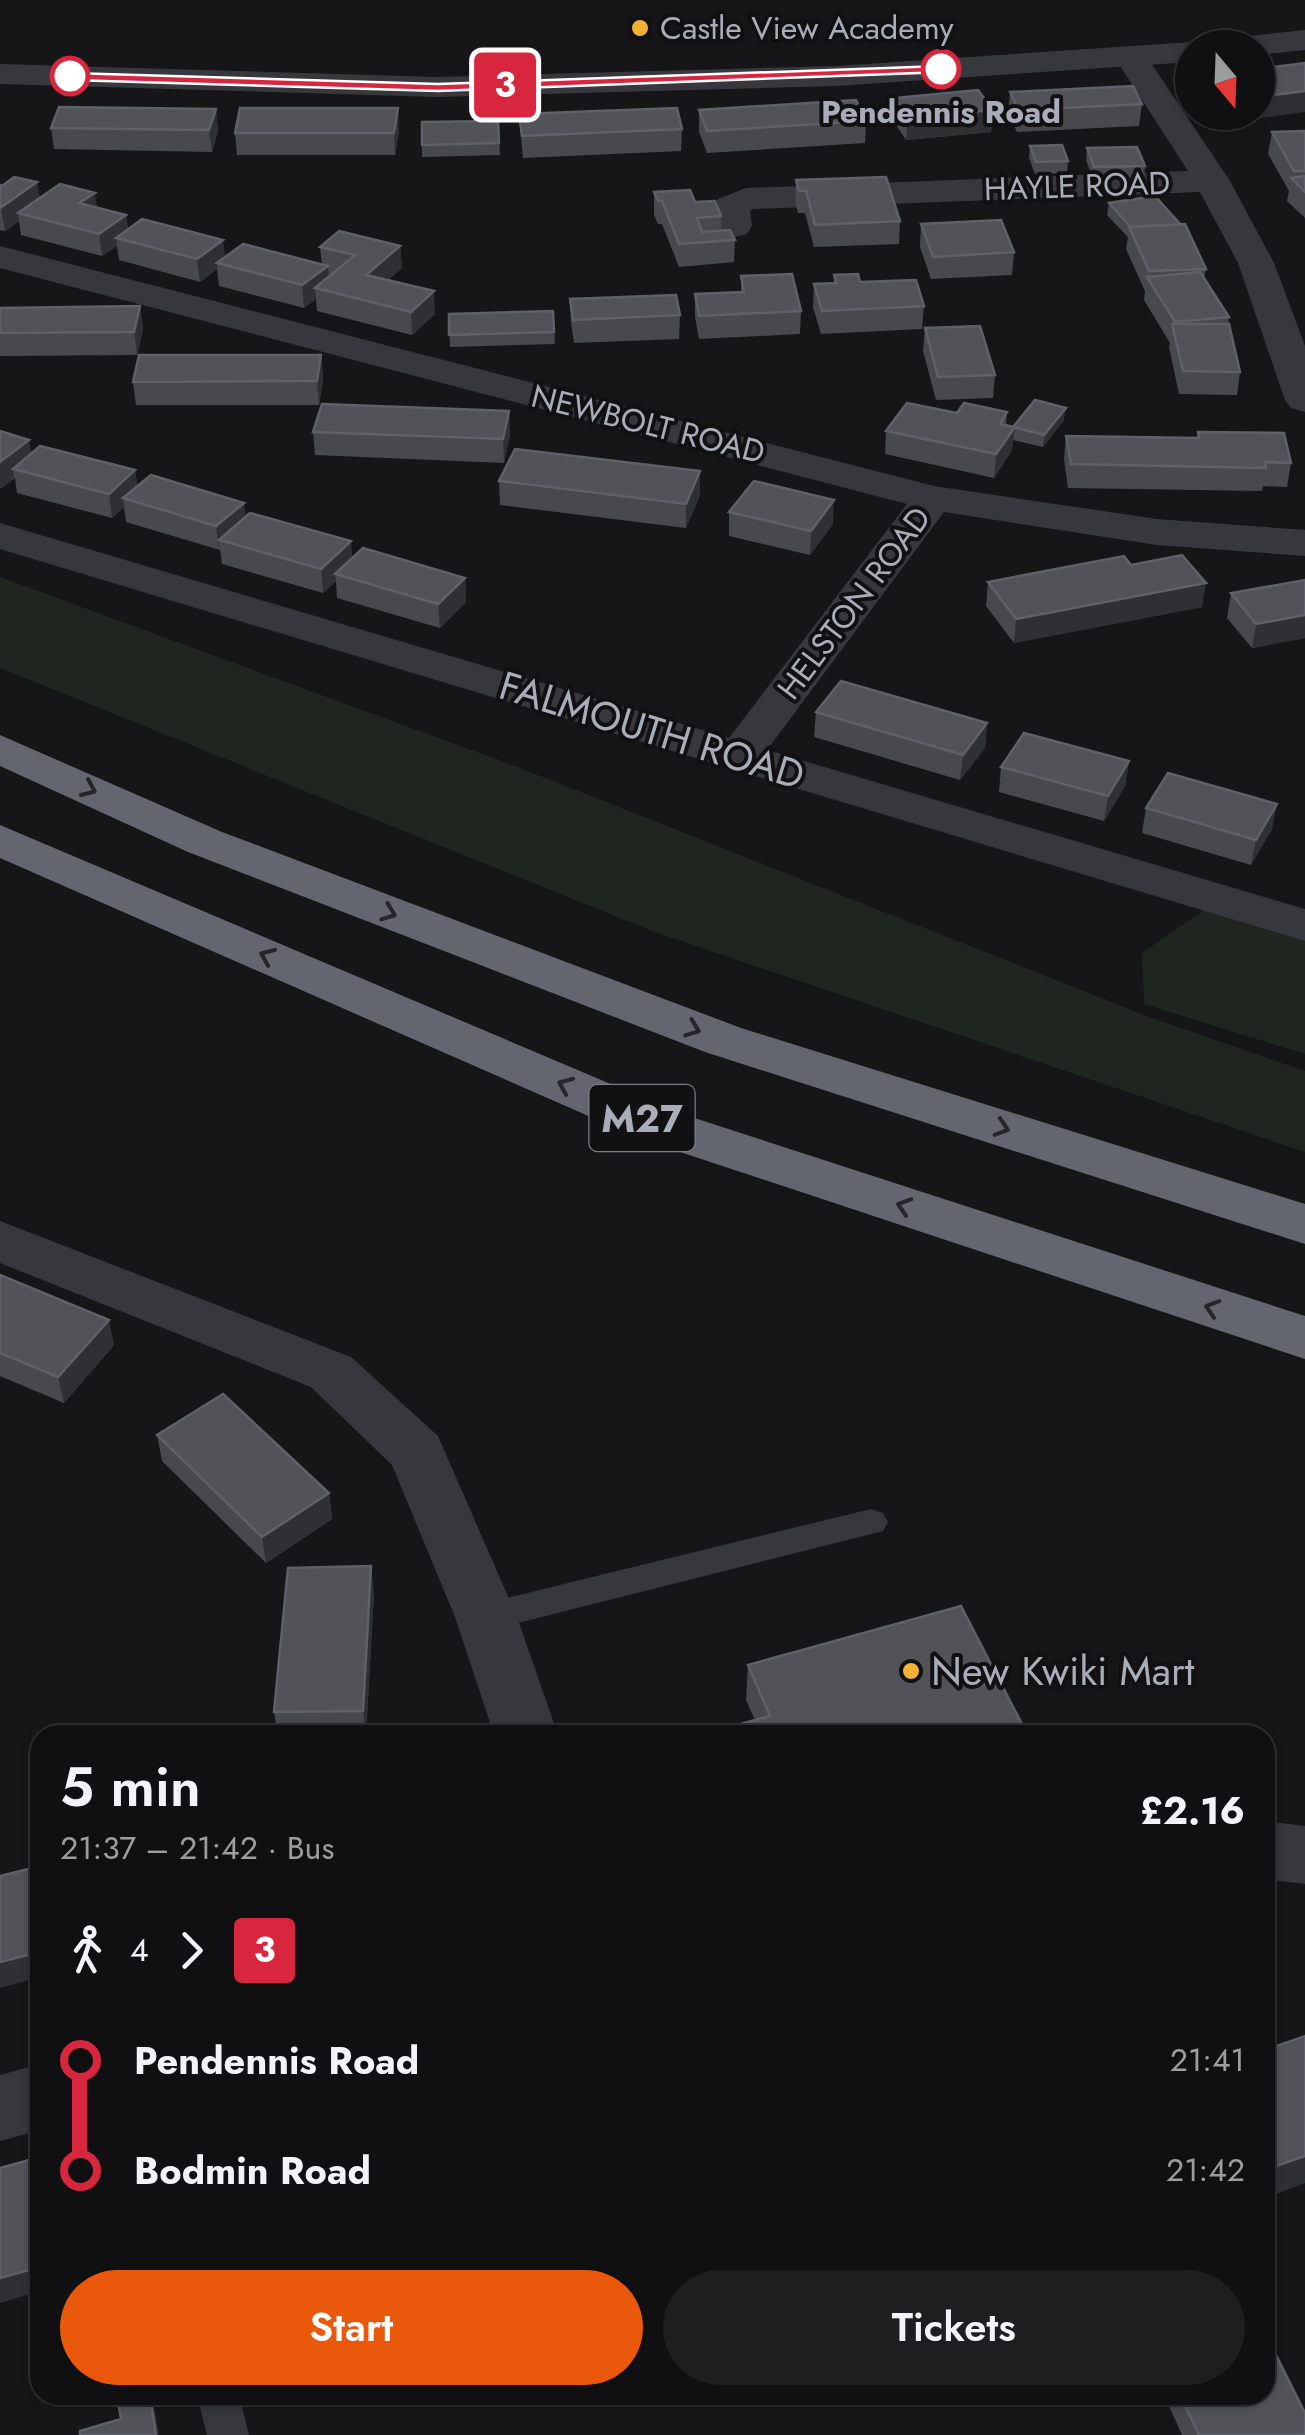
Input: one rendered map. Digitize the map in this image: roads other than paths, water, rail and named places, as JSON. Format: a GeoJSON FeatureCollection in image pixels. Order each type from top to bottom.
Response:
{"type":"FeatureCollection","features":[{"type":"Feature","properties":{"kind":"highway","name":"M27"},"geometry":{"type":"LineString","coordinates":[[0,749],[205,842],[723,1040],[1305,1224]]}},
{"type":"Feature","properties":{"kind":"highway","name":"M27"},"geometry":{"type":"LineString","coordinates":[[0,840],[660,1126],[1305,1338]]}},
{"type":"Feature","properties":{"kind":"street"},"geometry":{"type":"LineString","coordinates":[[1275,43],[1305,40]]}},
{"type":"Feature","properties":{"kind":"street"},"geometry":{"type":"LineString","coordinates":[[0,74],[438,87],[836,76],[1175,54]]}},
{"type":"Feature","properties":{"kind":"street"},"geometry":{"type":"LineString","coordinates":[[1131,58],[1212,181],[1272,262],[1305,400]]}},
{"type":"Feature","properties":{"kind":"street","name":"HAYLE ROAD"},"geometry":{"type":"LineString","coordinates":[[734,226],[731,207],[746,199],[1212,181]]}},
{"type":"Feature","properties":{"kind":"street","name":"HAYLE ROAD"},"geometry":{"type":"LineString","coordinates":[[942,191],[958,228]]}},
{"type":"Feature","properties":{"kind":"street","name":"NEWBOLT ROAD"},"geometry":{"type":"LineString","coordinates":[[0,257],[934,498],[1157,532],[1305,543]]}},
{"type":"Feature","properties":{"kind":"street","name":"HELSTON ROAD"},"geometry":{"type":"LineString","coordinates":[[738,756],[934,498]]}},
{"type":"Feature","properties":{"kind":"street","name":"FALMOUTH ROAD"},"geometry":{"type":"LineString","coordinates":[[0,536],[1305,925]]}},
{"type":"Feature","properties":{"kind":"street"},"geometry":{"type":"LineString","coordinates":[[0,1241],[332,1372],[417,1452],[486,1617],[523,1725]]}},
{"type":"Feature","properties":{"kind":"street"},"geometry":{"type":"LineString","coordinates":[[1275,1851],[1305,1855]]}},
{"type":"Feature","properties":{"kind":"street"},"geometry":{"type":"LineString","coordinates":[[0,2108],[30,2100]]}},
{"type":"Feature","properties":{"kind":"lane"},"geometry":{"type":"LineString","coordinates":[[486,1617],[871,1522]]}},
{"type":"Feature","properties":{"kind":"lane"},"geometry":{"type":"LineString","coordinates":[[220,2405],[228,2435]]}},
{"type":"Feature","properties":{"kind":"place","name":"Castle View Academy"},"geometry":{"type":"Point","coordinates":[640,28]}},
{"type":"Feature","properties":{"kind":"place","name":"Pendennis Road"},"geometry":{"type":"Point","coordinates":[941,69]}},
{"type":"Feature","properties":{"kind":"place","name":"New Kwiki Mart"},"geometry":{"type":"Point","coordinates":[911,1671]}}]}
